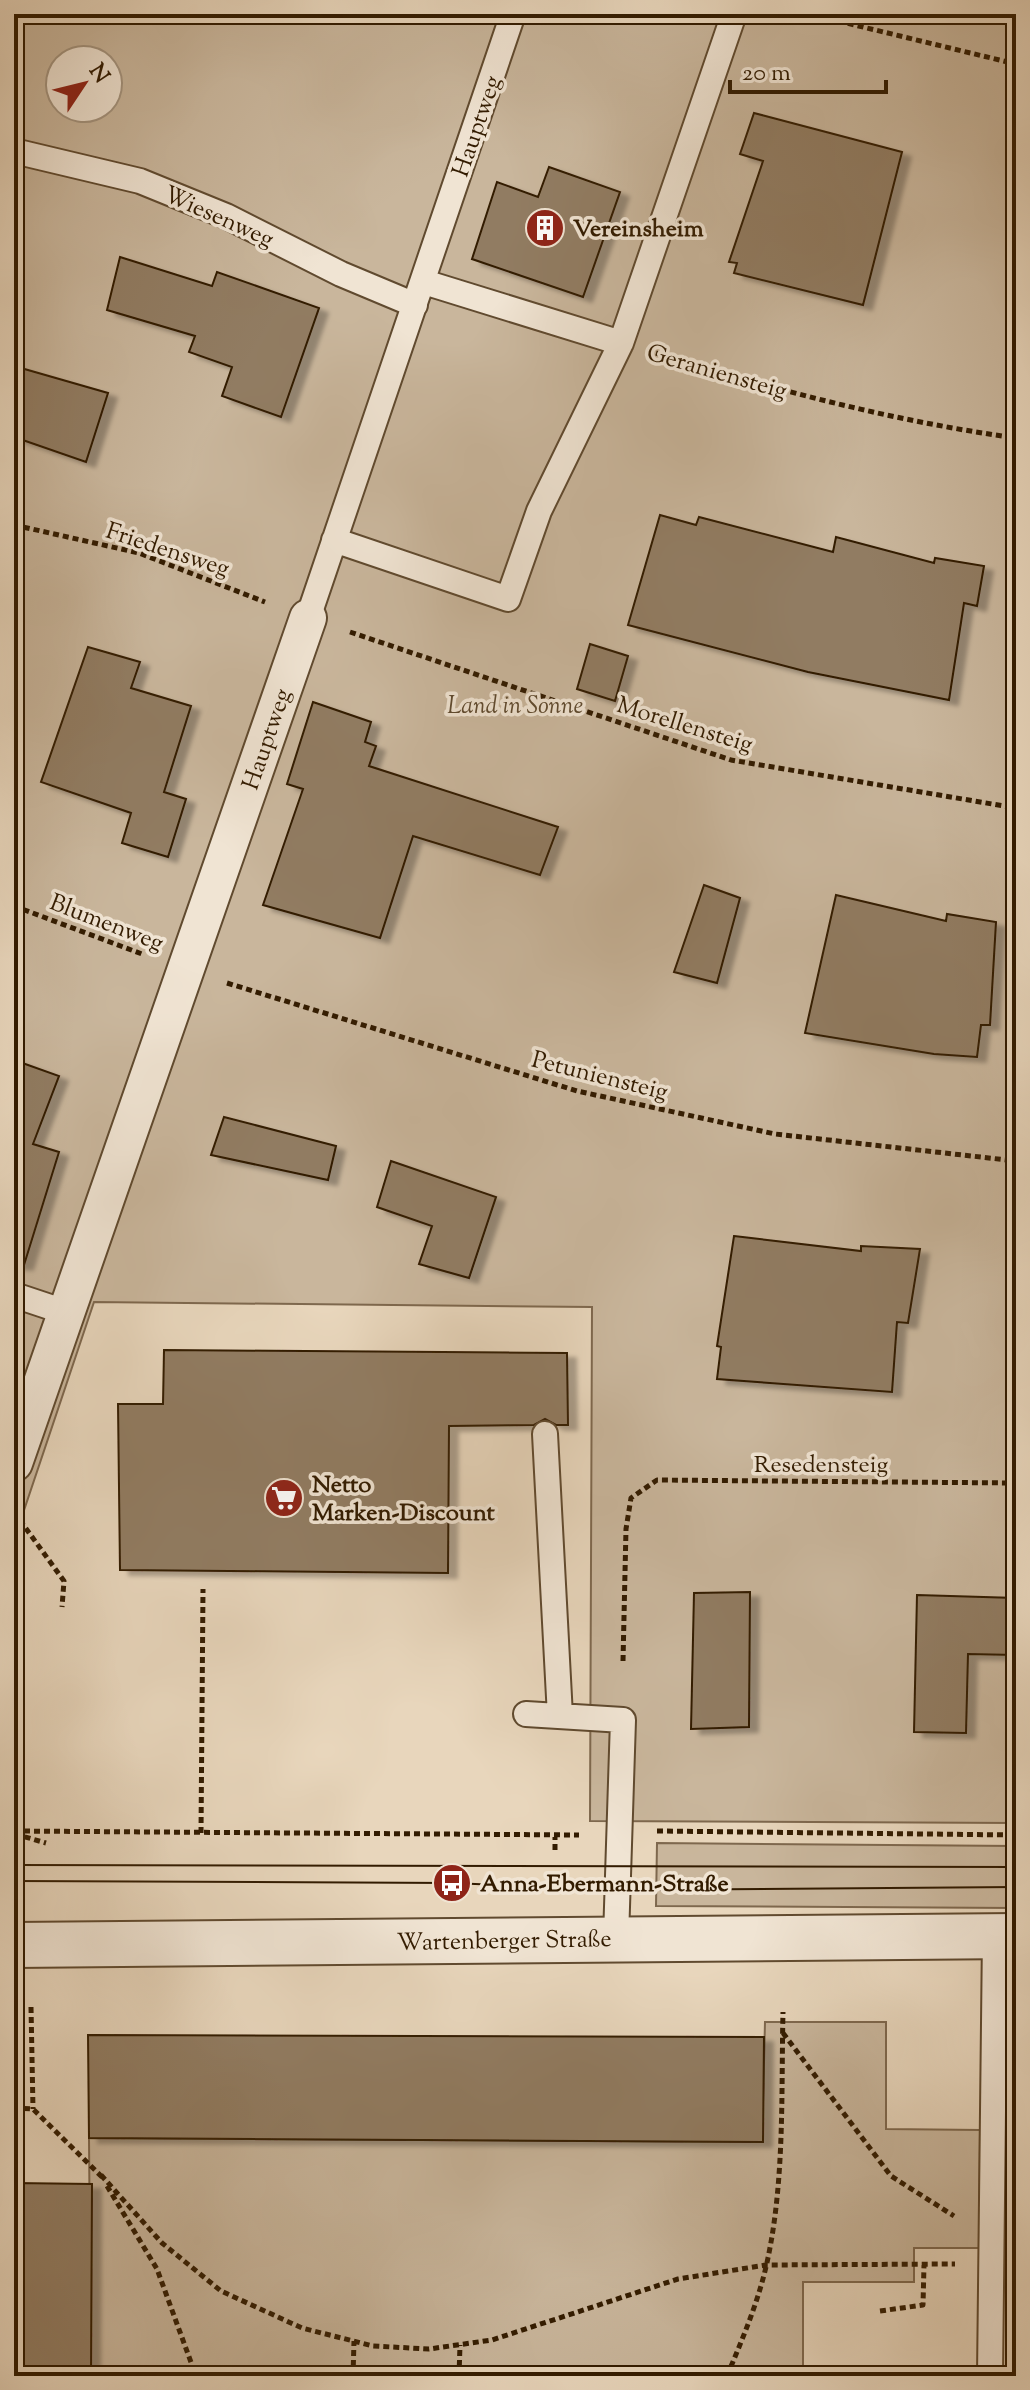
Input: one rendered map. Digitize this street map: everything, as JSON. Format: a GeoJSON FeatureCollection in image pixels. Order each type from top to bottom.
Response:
{"type":"FeatureCollection","features":[{"type":"Feature","properties":{"kind":"street","name":"Hauptweg"},"geometry":{"type":"LineString","coordinates":[[14,1463],[308,618]]}},
{"type":"Feature","properties":{"kind":"street","name":"Wartenberger Straße"},"geometry":{"type":"LineString","coordinates":[[14,1945],[1005,1936]]}},
{"type":"Feature","properties":{"kind":"lane","name":"Hauptweg"},"geometry":{"type":"LineString","coordinates":[[308,618],[513,14]]}},
{"type":"Feature","properties":{"kind":"lane"},"geometry":{"type":"LineString","coordinates":[[334,540],[508,599],[539,511],[621,343],[734,14]]}},
{"type":"Feature","properties":{"kind":"lane","name":"Wiesenweg"},"geometry":{"type":"LineString","coordinates":[[14,151],[140,181],[226,216],[341,274],[419,294]]}},
{"type":"Feature","properties":{"kind":"lane","name":"Geraniensteig"},"geometry":{"type":"LineString","coordinates":[[419,294],[621,343]]}},
{"type":"Feature","properties":{"kind":"lane"},"geometry":{"type":"LineString","coordinates":[[14,1295],[65,1312]]}},
{"type":"Feature","properties":{"kind":"lane"},"geometry":{"type":"LineString","coordinates":[[545,1434],[560,1716]]}},
{"type":"Feature","properties":{"kind":"lane"},"geometry":{"type":"LineString","coordinates":[[526,1714],[623,1720],[622,1830],[616,1938]]}},
{"type":"Feature","properties":{"kind":"lane","name":"Wartenberger Straße"},"geometry":{"type":"LineString","coordinates":[[990,2376],[991,2250],[1005,1936]]}},
{"type":"Feature","properties":{"kind":"path"},"geometry":{"type":"LineString","coordinates":[[809,14],[1016,64]]}},
{"type":"Feature","properties":{"kind":"path","name":"Geraniensteig"},"geometry":{"type":"LineString","coordinates":[[621,343],[773,389],[923,425],[1016,438]]}},
{"type":"Feature","properties":{"kind":"path","name":"Friedensweg"},"geometry":{"type":"LineString","coordinates":[[14,525],[139,553],[308,618]]}},
{"type":"Feature","properties":{"kind":"path","name":"Morellensteig"},"geometry":{"type":"LineString","coordinates":[[308,618],[731,760],[1016,808]]}},
{"type":"Feature","properties":{"kind":"path","name":"Blumenweg"},"geometry":{"type":"LineString","coordinates":[[14,906],[187,971]]}},
{"type":"Feature","properties":{"kind":"path","name":"Petuniensteig"},"geometry":{"type":"LineString","coordinates":[[187,971],[577,1091],[775,1134],[1016,1161]]}},
{"type":"Feature","properties":{"kind":"path","name":"Resedensteig"},"geometry":{"type":"LineString","coordinates":[[623,1661],[626,1529],[631,1498],[657,1480],[1016,1483]]}},
{"type":"Feature","properties":{"kind":"path"},"geometry":{"type":"LineString","coordinates":[[14,1512],[64,1581],[62,1607]]}},
{"type":"Feature","properties":{"kind":"path"},"geometry":{"type":"LineString","coordinates":[[201,1833],[203,1589]]}},
{"type":"Feature","properties":{"kind":"path"},"geometry":{"type":"LineString","coordinates":[[14,1833],[555,1837],[622,1830],[1016,1835]]}},
{"type":"Feature","properties":{"kind":"path"},"geometry":{"type":"LineString","coordinates":[[14,1833],[46,1843]]}},
{"type":"Feature","properties":{"kind":"path"},"geometry":{"type":"LineString","coordinates":[[508,1836],[509,1846]]}},
{"type":"Feature","properties":{"kind":"path"},"geometry":{"type":"LineString","coordinates":[[555,1837],[555,1850]]}},
{"type":"Feature","properties":{"kind":"path"},"geometry":{"type":"LineString","coordinates":[[31,2007],[33,2109]]}},
{"type":"Feature","properties":{"kind":"path"},"geometry":{"type":"LineString","coordinates":[[727,2376],[748,2328],[766,2265],[779,2163],[783,2012]]}},
{"type":"Feature","properties":{"kind":"path"},"geometry":{"type":"LineString","coordinates":[[782,2032],[891,2176],[991,2250]]}},
{"type":"Feature","properties":{"kind":"path"},"geometry":{"type":"LineString","coordinates":[[14,2108],[33,2109],[101,2175],[162,2243],[221,2291],[302,2328],[354,2341],[429,2349],[492,2340],[678,2279],[766,2265],[924,2265],[991,2250]]}},
{"type":"Feature","properties":{"kind":"path"},"geometry":{"type":"LineString","coordinates":[[101,2175],[157,2269],[196,2376]]}},
{"type":"Feature","properties":{"kind":"path"},"geometry":{"type":"LineString","coordinates":[[880,2311],[923,2305],[924,2265]]}},
{"type":"Feature","properties":{"kind":"path"},"geometry":{"type":"LineString","coordinates":[[353,2376],[354,2341]]}},
{"type":"Feature","properties":{"kind":"path"},"geometry":{"type":"LineString","coordinates":[[459,2376],[460,2344]]}},
{"type":"Feature","properties":{"kind":"green space","name":"Land in Sonne"},"geometry":{"type":"Polygon","coordinates":[[[14,14],[1016,14],[1016,1823],[590,1821],[592,1307],[94,1302],[14,1540],[14,14]]]}},
{"type":"Feature","properties":{"kind":"green space"},"geometry":{"type":"Polygon","coordinates":[[[657,1843],[1016,1846],[1016,1908],[656,1906],[657,1843]]]}},
{"type":"Feature","properties":{"kind":"green space"},"geometry":{"type":"Polygon","coordinates":[[[765,2022],[886,2022],[886,2129],[980,2130],[979,2248],[914,2248],[914,2282],[803,2282],[803,2376],[91,2376],[89,2138],[762,2142],[765,2022]]]}},
{"type":"Feature","properties":{"kind":"building"},"geometry":{"type":"Polygon","coordinates":[[[754,113],[902,152],[863,305],[734,273],[737,263],[729,262],[763,161],[740,154],[754,113]]]}},
{"type":"Feature","properties":{"kind":"building","name":"Vereinsheim"},"geometry":{"type":"Polygon","coordinates":[[[549,167],[620,192],[583,297],[472,259],[497,182],[538,197],[549,167]]]}},
{"type":"Feature","properties":{"kind":"building"},"geometry":{"type":"Polygon","coordinates":[[[120,257],[212,286],[217,272],[319,308],[281,417],[222,396],[232,367],[189,352],[195,336],[107,310],[120,257]]]}},
{"type":"Feature","properties":{"kind":"building"},"geometry":{"type":"Polygon","coordinates":[[[14,366],[108,393],[86,462],[14,437],[14,366]]]}},
{"type":"Feature","properties":{"kind":"building"},"geometry":{"type":"Polygon","coordinates":[[[660,515],[696,525],[699,517],[833,552],[836,537],[934,563],[935,558],[984,566],[977,606],[964,603],[949,700],[808,672],[628,625],[660,515]]]}},
{"type":"Feature","properties":{"kind":"building"},"geometry":{"type":"Polygon","coordinates":[[[590,644],[628,656],[615,701],[577,689],[590,644]]]}},
{"type":"Feature","properties":{"kind":"building"},"geometry":{"type":"Polygon","coordinates":[[[88,647],[140,662],[131,688],[191,706],[164,792],[186,799],[168,857],[122,843],[131,813],[41,782],[88,647]]]}},
{"type":"Feature","properties":{"kind":"building"},"geometry":{"type":"Polygon","coordinates":[[[313,702],[371,722],[365,742],[376,746],[369,766],[558,827],[540,875],[413,836],[380,938],[263,905],[303,789],[287,784],[313,702]]]}},
{"type":"Feature","properties":{"kind":"building"},"geometry":{"type":"Polygon","coordinates":[[[704,885],[740,898],[717,983],[674,972],[704,885]]]}},
{"type":"Feature","properties":{"kind":"building"},"geometry":{"type":"Polygon","coordinates":[[[836,895],[946,921],[947,914],[996,922],[990,1025],[981,1025],[977,1057],[934,1054],[805,1033],[836,895]]]}},
{"type":"Feature","properties":{"kind":"building"},"geometry":{"type":"Polygon","coordinates":[[[14,1060],[59,1076],[33,1144],[59,1152],[24,1265],[14,1264],[14,1060]]]}},
{"type":"Feature","properties":{"kind":"building"},"geometry":{"type":"Polygon","coordinates":[[[224,1117],[336,1146],[328,1180],[211,1155],[224,1117]]]}},
{"type":"Feature","properties":{"kind":"building"},"geometry":{"type":"Polygon","coordinates":[[[391,1161],[496,1197],[469,1278],[419,1264],[432,1226],[377,1207],[391,1161]]]}},
{"type":"Feature","properties":{"kind":"building"},"geometry":{"type":"Polygon","coordinates":[[[734,1236],[861,1251],[861,1246],[920,1249],[908,1323],[897,1322],[892,1392],[717,1379],[721,1347],[717,1346],[734,1236]]]}},
{"type":"Feature","properties":{"kind":"building","name":"Netto Marken-Discount"},"geometry":{"type":"Polygon","coordinates":[[[164,1350],[567,1353],[568,1425],[556,1425],[545,1419],[534,1425],[449,1426],[448,1573],[120,1570],[118,1404],[163,1404],[164,1350]]]}},
{"type":"Feature","properties":{"kind":"building"},"geometry":{"type":"Polygon","coordinates":[[[750,1592],[749,1727],[691,1729],[694,1593],[750,1592]]]}},
{"type":"Feature","properties":{"kind":"building"},"geometry":{"type":"Polygon","coordinates":[[[917,1595],[1016,1598],[1016,1655],[968,1654],[966,1733],[914,1732],[917,1595]]]}},
{"type":"Feature","properties":{"kind":"building"},"geometry":{"type":"Polygon","coordinates":[[[88,2035],[764,2037],[763,2142],[89,2138],[88,2035]]]}},
{"type":"Feature","properties":{"kind":"building"},"geometry":{"type":"Polygon","coordinates":[[[14,2183],[92,2184],[91,2376],[14,2376],[14,2183]]]}},
{"type":"Feature","properties":{"kind":"tram line"},"geometry":{"type":"LineString","coordinates":[[14,1865],[1016,1867]]}},
{"type":"Feature","properties":{"kind":"tram line"},"geometry":{"type":"LineString","coordinates":[[14,1881],[452,1883],[618,1890],[1016,1887]]}},
{"type":"Feature","properties":{"kind":"place","name":"Vereinsheim"},"geometry":{"type":"Point","coordinates":[545,228]}},
{"type":"Feature","properties":{"kind":"place","name":"Netto Marken-Discount"},"geometry":{"type":"Point","coordinates":[284,1498]}},
{"type":"Feature","properties":{"kind":"place","name":"Anna-Ebermann-Straße"},"geometry":{"type":"Point","coordinates":[452,1883]}}]}
